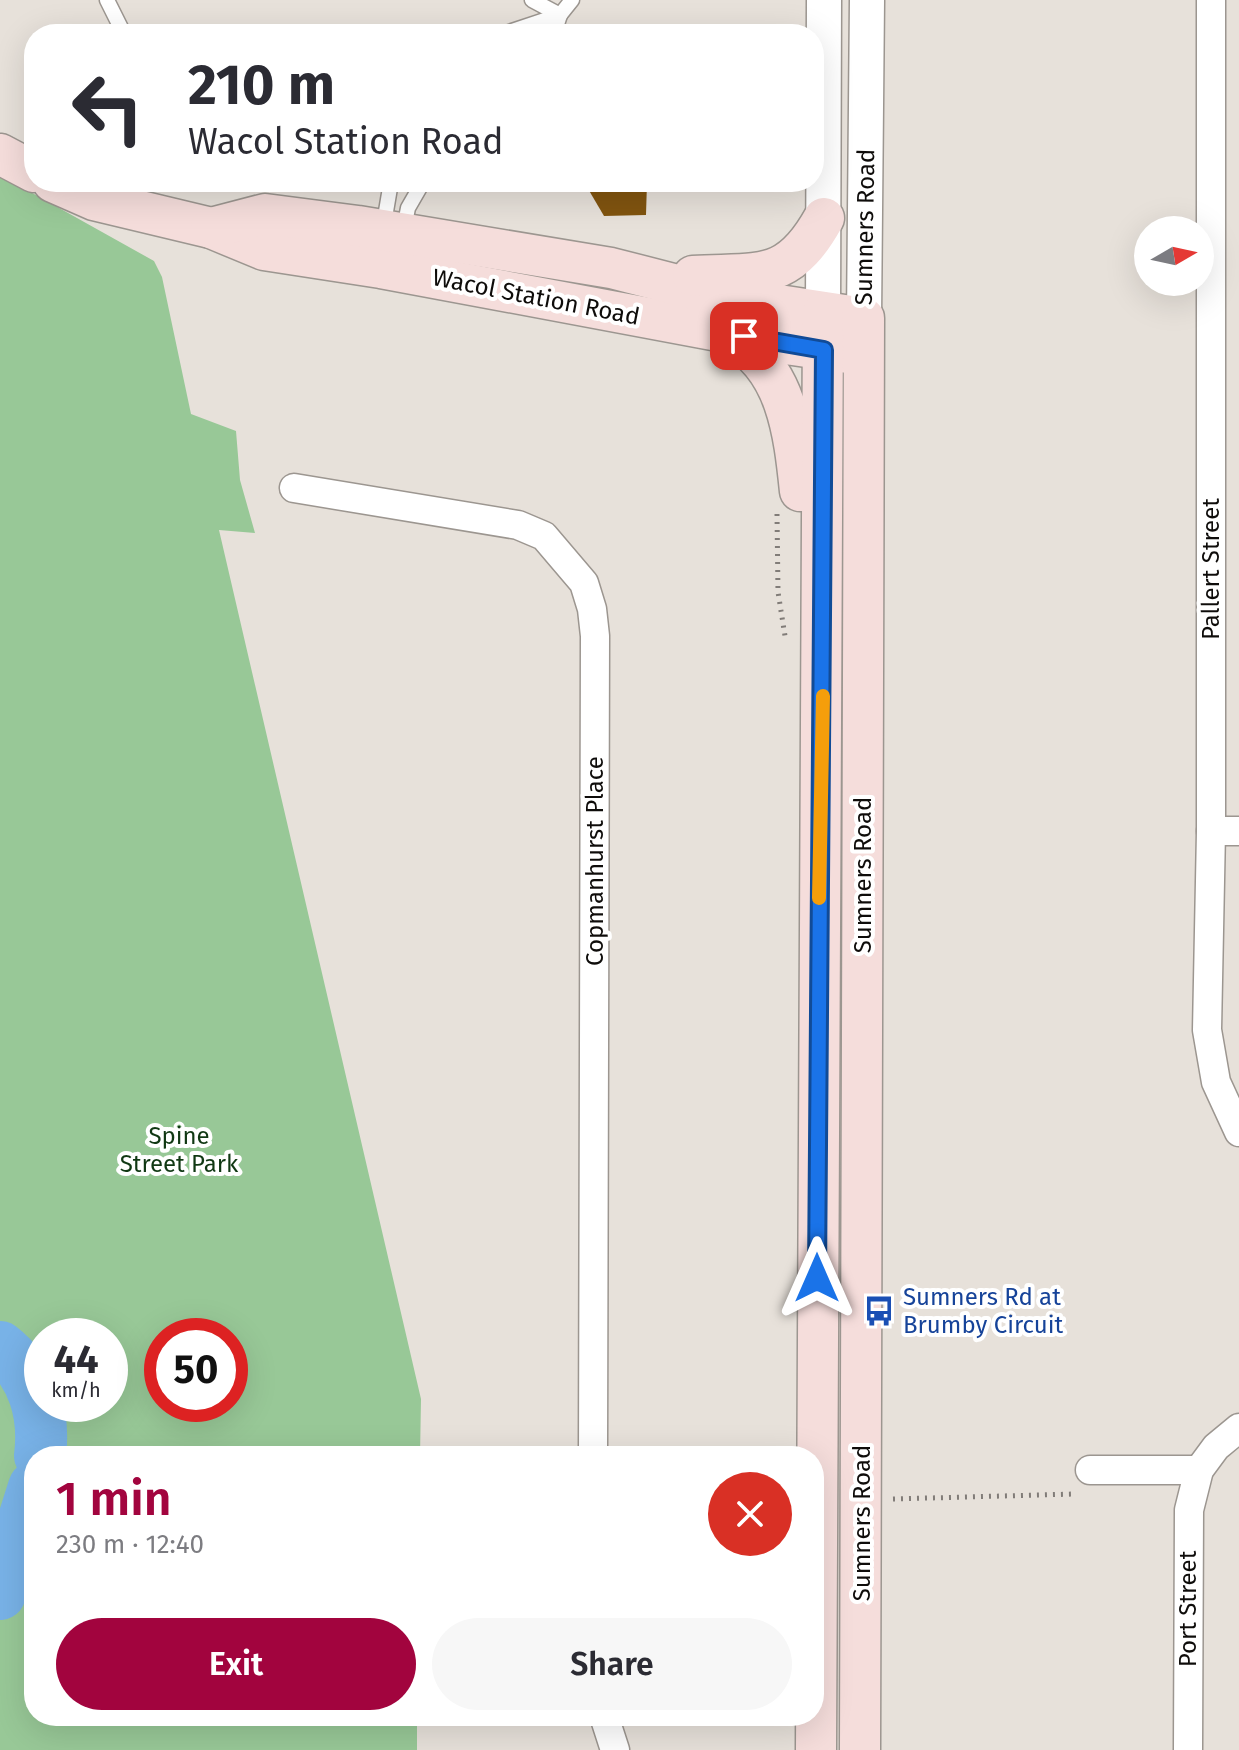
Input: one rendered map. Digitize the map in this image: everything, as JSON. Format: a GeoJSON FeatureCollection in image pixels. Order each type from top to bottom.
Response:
{"type":"FeatureCollection","features":[{"type":"Feature","properties":{"kind":"main road"},"geometry":{"type":"LineString","coordinates":[[0,154],[24,167]]}},
{"type":"Feature","properties":{"kind":"main road","name":"Wacol Station Road"},"geometry":{"type":"LineString","coordinates":[[76,192],[94,200],[211,228],[264,250],[538,255],[720,296],[824,332]]}},
{"type":"Feature","properties":{"kind":"main road"},"geometry":{"type":"LineString","coordinates":[[649,278],[755,272],[784,265],[811,241],[824,218]]}},
{"type":"Feature","properties":{"kind":"main road","name":"Wacol Station Road"},"geometry":{"type":"LineString","coordinates":[[392,251],[719,331],[824,332],[864,336]]}},
{"type":"Feature","properties":{"kind":"main road"},"geometry":{"type":"LineString","coordinates":[[719,331],[757,354],[766,365],[787,410],[795,440],[823,702]]}},
{"type":"Feature","properties":{"kind":"main road","name":"Sumners Road"},"geometry":{"type":"LineString","coordinates":[[817,1446],[824,332]]}},
{"type":"Feature","properties":{"kind":"main road","name":"Sumners Road"},"geometry":{"type":"LineString","coordinates":[[860,1750],[864,336]]}},
{"type":"Feature","properties":{"kind":"main road","name":"Sumners Road"},"geometry":{"type":"LineString","coordinates":[[816,1726],[816,1750]]}},
{"type":"Feature","properties":{"kind":"street","name":"Sumners Road"},"geometry":{"type":"LineString","coordinates":[[824,0],[824,332]]}},
{"type":"Feature","properties":{"kind":"street","name":"Sumners Road"},"geometry":{"type":"LineString","coordinates":[[864,336],[867,0]]}},
{"type":"Feature","properties":{"kind":"street","name":"Pallert Street"},"geometry":{"type":"LineString","coordinates":[[1211,0],[1225,831],[1207,1030],[1216,1082],[1239,1132]]}},
{"type":"Feature","properties":{"kind":"street","name":"Copmanhurst Place"},"geometry":{"type":"LineString","coordinates":[[294,488],[518,525],[544,536],[584,583],[595,636],[593,1446]]}},
{"type":"Feature","properties":{"kind":"street"},"geometry":{"type":"LineString","coordinates":[[1090,1470],[1199,1470],[1216,1447],[1239,1428]]}},
{"type":"Feature","properties":{"kind":"street","name":"Port Street"},"geometry":{"type":"LineString","coordinates":[[1188,1750],[1189,1510],[1199,1470]]}},
{"type":"Feature","properties":{"kind":"street"},"geometry":{"type":"LineString","coordinates":[[607,1726],[615,1750]]}},
{"type":"Feature","properties":{"kind":"lane"},"geometry":{"type":"LineString","coordinates":[[107,0],[119,24]]}},
{"type":"Feature","properties":{"kind":"lane"},"geometry":{"type":"LineString","coordinates":[[532,0],[560,15]]}},
{"type":"Feature","properties":{"kind":"lane"},"geometry":{"type":"LineString","coordinates":[[557,24],[572,0]]}},
{"type":"Feature","properties":{"kind":"lane"},"geometry":{"type":"LineString","coordinates":[[533,24],[560,15]]}},
{"type":"Feature","properties":{"kind":"lane"},"geometry":{"type":"LineString","coordinates":[[391,192],[392,251]]}},
{"type":"Feature","properties":{"kind":"lane"},"geometry":{"type":"LineString","coordinates":[[392,251],[417,192]]}},
{"type":"Feature","properties":{"kind":"path"},"geometry":{"type":"LineString","coordinates":[[862,1500],[1074,1495],[1090,1470]]}},
{"type":"Feature","properties":{"kind":"green space","name":"Spine Street Park"},"geometry":{"type":"Polygon","coordinates":[[[0,175],[24,188],[24,192],[30,192],[154,261],[162,277],[191,414],[236,431],[240,480],[255,533],[219,530],[421,1399],[420,1446],[24,1446],[24,1726],[417,1726],[417,1750],[0,1750],[0,175]]]}},
{"type":"Feature","properties":{"kind":"building"},"geometry":{"type":"Polygon","coordinates":[[[590,192],[647,192],[646,215],[604,216],[590,192]]]}},
{"type":"Feature","properties":{"kind":"waterway"},"geometry":{"type":"LineString","coordinates":[[0,1347],[21,1369],[35,1396],[41,1425],[41,1446]]}},
{"type":"Feature","properties":{"kind":"waterway"},"geometry":{"type":"LineString","coordinates":[[0,1594],[24,1518]]}},
{"type":"Feature","properties":{"kind":"slow traffic"},"geometry":{"type":"LineString","coordinates":[[819,898],[823,696]]}},
{"type":"Feature","properties":{"kind":"place","name":"Sumners Rd at Brumby Circuit"},"geometry":{"type":"Point","coordinates":[879,1311]}},
{"type":"Feature","properties":{"kind":"route"},"geometry":{"type":"LineString","coordinates":[[744,336],[824,350],[817,1278]]}}]}
